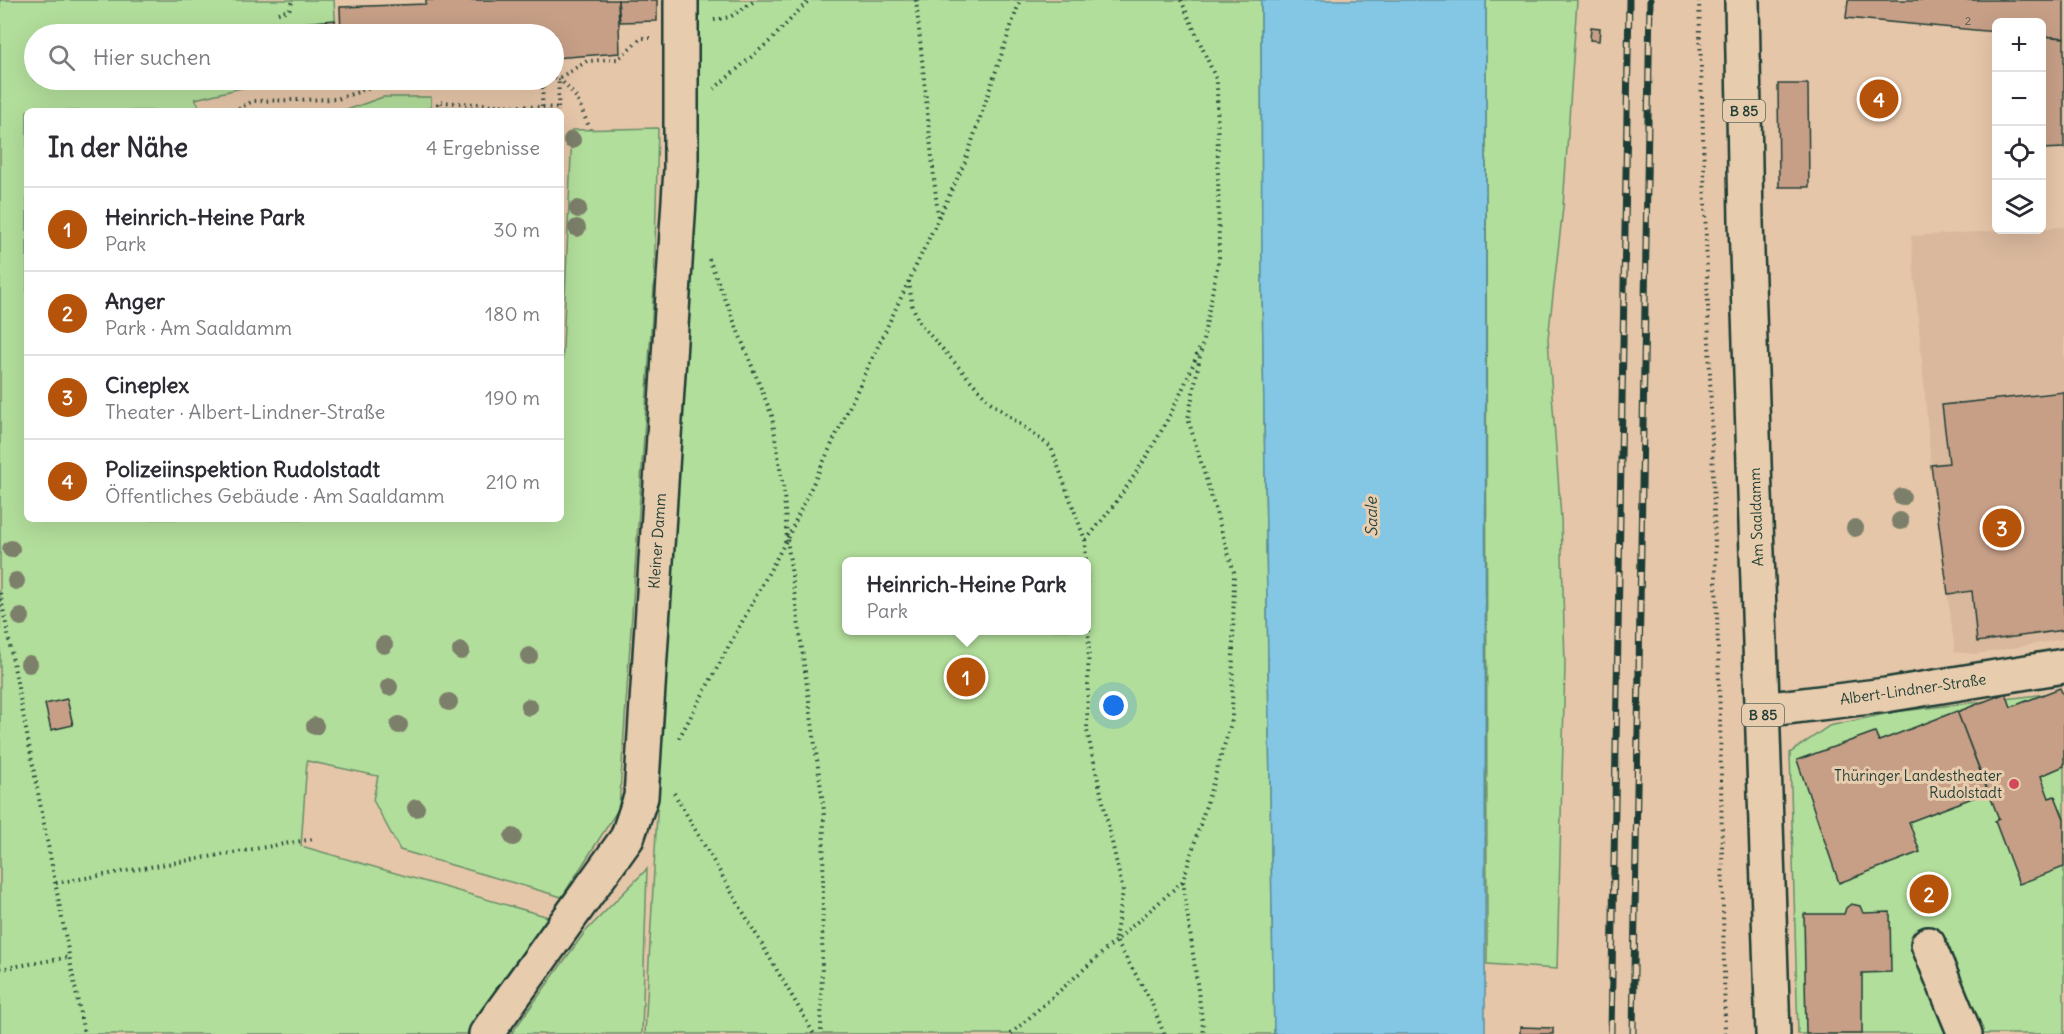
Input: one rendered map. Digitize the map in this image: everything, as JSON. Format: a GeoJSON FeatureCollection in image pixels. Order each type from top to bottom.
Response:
{"type":"FeatureCollection","features":[{"type":"Feature","properties":{"kind":"street","name":"Am Saaldamm"},"geometry":{"type":"LineString","coordinates":[[1742,0],[1746,233],[1773,1034]]}},
{"type":"Feature","properties":{"kind":"street","name":"Kleiner Damm"},"geometry":{"type":"LineString","coordinates":[[486,1034],[627,838],[641,797],[681,169],[681,21]]}},
{"type":"Feature","properties":{"kind":"street","name":"Albert-Lindner-Straße"},"geometry":{"type":"LineString","coordinates":[[1762,710],[1886,695],[2064,666]]}},
{"type":"Feature","properties":{"kind":"street"},"geometry":{"type":"LineString","coordinates":[[1928,944],[1965,1034]]}},
{"type":"Feature","properties":{"kind":"path"},"geometry":{"type":"LineString","coordinates":[[278,13],[289,10],[293,0]]}},
{"type":"Feature","properties":{"kind":"path"},"geometry":{"type":"LineString","coordinates":[[564,74],[587,61],[618,59],[641,38],[681,21],[730,17],[756,0]]}},
{"type":"Feature","properties":{"kind":"path"},"geometry":{"type":"LineString","coordinates":[[712,91],[770,41],[809,0]]}},
{"type":"Feature","properties":{"kind":"path"},"geometry":{"type":"LineString","coordinates":[[916,0],[938,219]]}},
{"type":"Feature","properties":{"kind":"path"},"geometry":{"type":"LineString","coordinates":[[677,741],[787,539],[965,162],[1020,0]]}},
{"type":"Feature","properties":{"kind":"path"},"geometry":{"type":"LineString","coordinates":[[1181,0],[1217,81],[1219,257],[1188,419],[1234,572],[1232,720],[1183,881],[1204,1034]]}},
{"type":"Feature","properties":{"kind":"path"},"geometry":{"type":"LineString","coordinates":[[1699,0],[1720,716],[1725,1034]]}},
{"type":"Feature","properties":{"kind":"path"},"geometry":{"type":"LineString","coordinates":[[564,86],[576,97],[590,129]]}},
{"type":"Feature","properties":{"kind":"path"},"geometry":{"type":"LineString","coordinates":[[239,108],[253,101],[337,99],[364,90]]}},
{"type":"Feature","properties":{"kind":"path"},"geometry":{"type":"LineString","coordinates":[[543,90],[543,107]]}},
{"type":"Feature","properties":{"kind":"path"},"geometry":{"type":"LineString","coordinates":[[557,90],[558,108]]}},
{"type":"Feature","properties":{"kind":"path"},"geometry":{"type":"LineString","coordinates":[[438,108],[438,102],[550,108]]}},
{"type":"Feature","properties":{"kind":"path"},"geometry":{"type":"LineString","coordinates":[[707,254],[736,320],[771,416],[784,494],[787,539],[824,811],[821,1034]]}},
{"type":"Feature","properties":{"kind":"path"},"geometry":{"type":"LineString","coordinates":[[909,280],[912,305],[920,324],[990,402],[1051,447],[1085,540],[1086,557]]}},
{"type":"Feature","properties":{"kind":"path"},"geometry":{"type":"LineString","coordinates":[[1085,540],[1124,489],[1183,394],[1203,339]]}},
{"type":"Feature","properties":{"kind":"path"},"geometry":{"type":"LineString","coordinates":[[0,593],[84,1034]]}},
{"type":"Feature","properties":{"kind":"path"},"geometry":{"type":"LineString","coordinates":[[0,630],[7,628]]}},
{"type":"Feature","properties":{"kind":"path"},"geometry":{"type":"LineString","coordinates":[[1089,635],[1087,731],[1123,891],[1115,939],[1150,999],[1164,1034]]}},
{"type":"Feature","properties":{"kind":"path"},"geometry":{"type":"LineString","coordinates":[[642,783],[661,771],[814,1034]]}},
{"type":"Feature","properties":{"kind":"path"},"geometry":{"type":"LineString","coordinates":[[56,883],[313,839]]}},
{"type":"Feature","properties":{"kind":"path"},"geometry":{"type":"LineString","coordinates":[[1011,1034],[1115,939],[1183,881]]}},
{"type":"Feature","properties":{"kind":"path"},"geometry":{"type":"LineString","coordinates":[[0,969],[70,957]]}},
{"type":"Feature","properties":{"kind":"shaded area"},"geometry":{"type":"Polygon","coordinates":[[[2064,227],[2064,639],[1976,654],[1955,652],[1931,465],[1911,236],[1992,231],[1992,234],[2046,234],[2046,228],[2064,227]]]}},
{"type":"Feature","properties":{"kind":"green space"},"geometry":{"type":"Polygon","coordinates":[[[0,0],[334,0],[335,24],[24,24],[24,90],[233,90],[195,99],[200,108],[24,108],[24,522],[564,522],[564,323],[572,130],[658,128],[654,286],[619,808],[562,897],[400,850],[373,800],[378,776],[307,761],[301,846],[552,918],[481,1010],[467,1034],[0,1034],[0,0]]]}},
{"type":"Feature","properties":{"kind":"green space"},"geometry":{"type":"Polygon","coordinates":[[[690,0],[1261,0],[1262,288],[1274,1034],[645,1034],[684,321],[690,0]]]}},
{"type":"Feature","properties":{"kind":"green space"},"geometry":{"type":"Polygon","coordinates":[[[1486,0],[1577,0],[1563,207],[1548,339],[1561,518],[1565,665],[1557,969],[1487,964],[1486,0]]]}},
{"type":"Feature","properties":{"kind":"green space"},"geometry":{"type":"Polygon","coordinates":[[[383,97],[431,97],[431,108],[352,108],[383,97]]]}},
{"type":"Feature","properties":{"kind":"green space"},"geometry":{"type":"Polygon","coordinates":[[[2064,692],[2064,1034],[1798,1034],[1790,753],[1829,726],[1894,712],[2064,692]]]}},
{"type":"Feature","properties":{"kind":"green space"},"geometry":{"type":"Polygon","coordinates":[[[647,869],[642,1034],[511,1034],[585,932],[647,869]]]}},
{"type":"Feature","properties":{"kind":"water","name":"Saale"},"geometry":{"type":"Polygon","coordinates":[[[1261,0],[1486,0],[1485,1034],[1274,1034],[1262,288],[1261,0]]]}},
{"type":"Feature","properties":{"kind":"building"},"geometry":{"type":"Polygon","coordinates":[[[426,0],[618,0],[620,53],[564,57],[564,24],[341,24],[340,7],[426,4],[426,0]]]}},
{"type":"Feature","properties":{"kind":"building"},"geometry":{"type":"Polygon","coordinates":[[[618,0],[657,0],[657,21],[620,22],[618,0]]]}},
{"type":"Feature","properties":{"kind":"building"},"geometry":{"type":"Polygon","coordinates":[[[1848,0],[2064,0],[2064,38],[2046,36],[2046,18],[1992,18],[1992,32],[1846,18],[1848,0]]]}},
{"type":"Feature","properties":{"kind":"building"},"geometry":{"type":"Polygon","coordinates":[[[335,20],[335,24],[291,24],[335,20]]]}},
{"type":"Feature","properties":{"kind":"building"},"geometry":{"type":"Polygon","coordinates":[[[1591,27],[1600,28],[1599,41],[1590,40],[1591,27]]]}},
{"type":"Feature","properties":{"kind":"building"},"geometry":{"type":"Polygon","coordinates":[[[2046,36],[2064,38],[2064,148],[2046,149],[2046,36]]]}},
{"type":"Feature","properties":{"kind":"building"},"geometry":{"type":"Polygon","coordinates":[[[1778,84],[1808,84],[1809,187],[1779,187],[1778,84]]]}},
{"type":"Feature","properties":{"kind":"building"},"geometry":{"type":"Polygon","coordinates":[[[2064,392],[2064,630],[1977,642],[1972,591],[1948,594],[1931,465],[1949,463],[1942,405],[2064,392]]]}},
{"type":"Feature","properties":{"kind":"building","name":"Thüringer Landestheater Rudolstadt"},"geometry":{"type":"Polygon","coordinates":[[[2060,688],[2064,697],[2064,766],[2041,776],[2049,798],[2055,796],[2064,819],[2064,867],[2019,884],[1995,821],[1999,819],[1957,712],[2006,693],[2011,707],[2060,688]]]}},
{"type":"Feature","properties":{"kind":"building"},"geometry":{"type":"Polygon","coordinates":[[[67,699],[73,725],[51,730],[45,704],[67,699]]]}},
{"type":"Feature","properties":{"kind":"building"},"geometry":{"type":"Polygon","coordinates":[[[1957,711],[1988,792],[1909,822],[1920,852],[1839,883],[1797,760],[1875,732],[1879,741],[1957,711]]]}},
{"type":"Feature","properties":{"kind":"building"},"geometry":{"type":"Polygon","coordinates":[[[1851,904],[1860,906],[1863,913],[1890,912],[1891,972],[1862,973],[1862,1034],[1806,1034],[1804,914],[1844,914],[1846,908],[1851,904]]]}},
{"type":"Feature","properties":{"kind":"building"},"geometry":{"type":"Polygon","coordinates":[[[1520,1027],[1553,1028],[1553,1034],[1520,1034],[1520,1027]]]}},
{"type":"Feature","properties":{"kind":"railway"},"geometry":{"type":"LineString","coordinates":[[1611,1034],[1629,0]]}},
{"type":"Feature","properties":{"kind":"railway"},"geometry":{"type":"LineString","coordinates":[[1633,1034],[1650,0]]}},
{"type":"Feature","properties":{"kind":"place","name":"Polizeiinspektion Rudolstadt"},"geometry":{"type":"Point","coordinates":[1879,99]}},
{"type":"Feature","properties":{"kind":"place","name":"Cineplex"},"geometry":{"type":"Point","coordinates":[2002,528]}},
{"type":"Feature","properties":{"kind":"place","name":"Heinrich-Heine Park"},"geometry":{"type":"Point","coordinates":[966,677]}},
{"type":"Feature","properties":{"kind":"place","name":"Thüringer Landestheater Rudolstadt"},"geometry":{"type":"Point","coordinates":[2014,784]}},
{"type":"Feature","properties":{"kind":"place","name":"Anger"},"geometry":{"type":"Point","coordinates":[1929,894]}}]}
